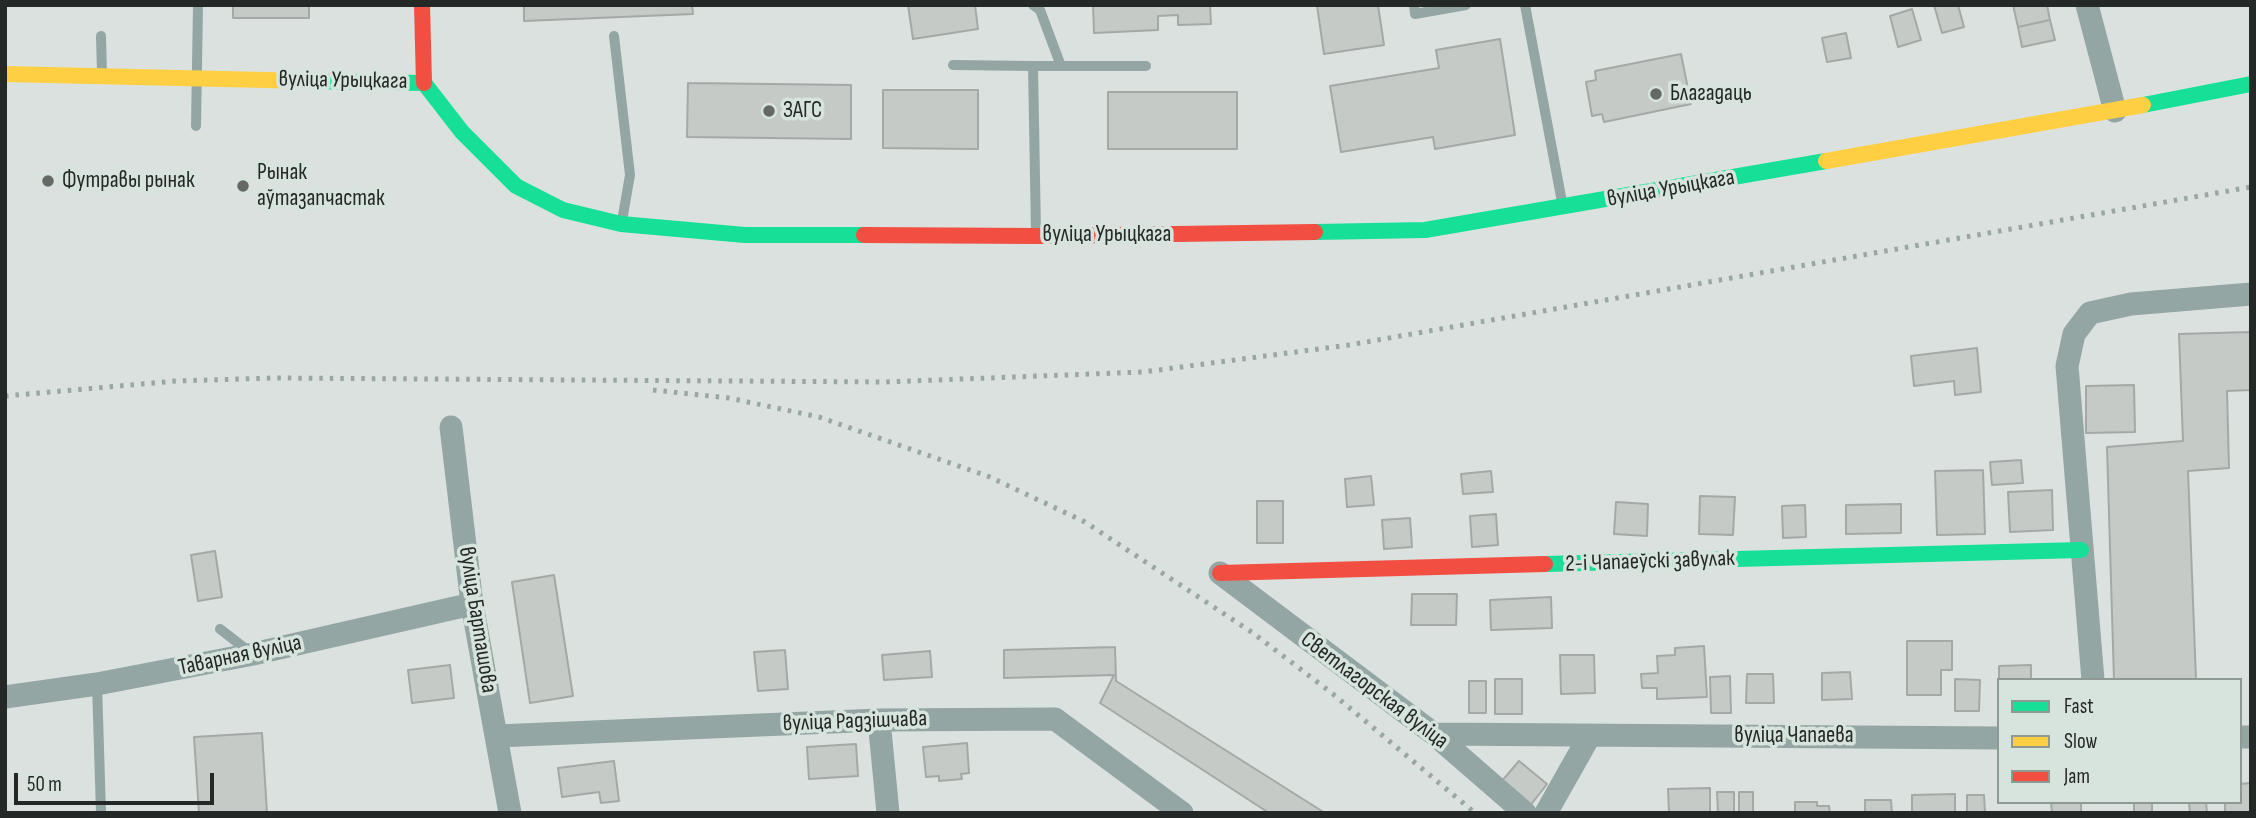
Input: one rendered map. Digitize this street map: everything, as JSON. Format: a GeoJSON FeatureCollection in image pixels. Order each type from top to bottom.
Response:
{"type":"FeatureCollection","features":[{"type":"Feature","properties":{"kind":"main road"},"geometry":{"type":"LineString","coordinates":[[422,5],[424,83]]}},
{"type":"Feature","properties":{"kind":"main road","name":"вуліца Урыцкага"},"geometry":{"type":"LineString","coordinates":[[5,74],[424,83],[462,132],[516,186],[563,210],[621,224],[746,235],[1037,236],[1425,230],[1563,208],[2251,85]]}},
{"type":"Feature","properties":{"kind":"main road","name":"2-і Чапаеўскі завулак"},"geometry":{"type":"LineString","coordinates":[[1220,573],[2081,550]]}},
{"type":"Feature","properties":{"kind":"street"},"geometry":{"type":"LineString","coordinates":[[2087,5],[2115,111]]}},
{"type":"Feature","properties":{"kind":"street"},"geometry":{"type":"LineString","coordinates":[[2093,678],[2067,366],[2074,334],[2090,313],[2131,304],[2251,294]]}},
{"type":"Feature","properties":{"kind":"street","name":"вуліца Барташова"},"geometry":{"type":"LineString","coordinates":[[451,427],[472,604],[510,813]]}},
{"type":"Feature","properties":{"kind":"street","name":"Светлагорская вуліца"},"geometry":{"type":"LineString","coordinates":[[1220,573],[1434,734],[1525,813]]}},
{"type":"Feature","properties":{"kind":"street","name":"Таварная вуліца"},"geometry":{"type":"LineString","coordinates":[[5,697],[97,684],[253,654],[472,604]]}},
{"type":"Feature","properties":{"kind":"street","name":"вуліца Радзішчава"},"geometry":{"type":"LineString","coordinates":[[497,736],[880,720],[1055,719],[1182,813]]}},
{"type":"Feature","properties":{"kind":"street"},"geometry":{"type":"LineString","coordinates":[[880,720],[888,813]]}},
{"type":"Feature","properties":{"kind":"street","name":"вуліца Чапаева"},"geometry":{"type":"LineString","coordinates":[[1434,734],[1997,738]]}},
{"type":"Feature","properties":{"kind":"street"},"geometry":{"type":"LineString","coordinates":[[1546,813],[1590,735]]}},
{"type":"Feature","properties":{"kind":"lane"},"geometry":{"type":"LineString","coordinates":[[196,126],[198,5]]}},
{"type":"Feature","properties":{"kind":"lane"},"geometry":{"type":"LineString","coordinates":[[1033,5],[1040,10],[1061,66]]}},
{"type":"Feature","properties":{"kind":"lane"},"geometry":{"type":"LineString","coordinates":[[1414,5],[1415,14],[1466,5]]}},
{"type":"Feature","properties":{"kind":"lane"},"geometry":{"type":"LineString","coordinates":[[1525,5],[1563,208]]}},
{"type":"Feature","properties":{"kind":"lane"},"geometry":{"type":"LineString","coordinates":[[101,36],[102,76]]}},
{"type":"Feature","properties":{"kind":"lane"},"geometry":{"type":"LineString","coordinates":[[614,36],[630,175],[621,224]]}},
{"type":"Feature","properties":{"kind":"lane"},"geometry":{"type":"LineString","coordinates":[[953,65],[1146,66]]}},
{"type":"Feature","properties":{"kind":"lane"},"geometry":{"type":"LineString","coordinates":[[1033,66],[1037,236]]}},
{"type":"Feature","properties":{"kind":"lane"},"geometry":{"type":"LineString","coordinates":[[220,629],[253,654]]}},
{"type":"Feature","properties":{"kind":"lane"},"geometry":{"type":"LineString","coordinates":[[97,684],[102,813]]}},
{"type":"Feature","properties":{"kind":"building"},"geometry":{"type":"Polygon","coordinates":[[[233,5],[309,5],[309,18],[233,18],[233,5]]]}},
{"type":"Feature","properties":{"kind":"building"},"geometry":{"type":"Polygon","coordinates":[[[524,5],[692,5],[693,14],[524,21],[524,5]]]}},
{"type":"Feature","properties":{"kind":"building"},"geometry":{"type":"Polygon","coordinates":[[[908,5],[975,5],[978,29],[913,39],[908,5]]]}},
{"type":"Feature","properties":{"kind":"building"},"geometry":{"type":"Polygon","coordinates":[[[1093,5],[1210,5],[1211,24],[1178,25],[1178,15],[1158,16],[1158,30],[1094,33],[1093,5]]]}},
{"type":"Feature","properties":{"kind":"building"},"geometry":{"type":"Polygon","coordinates":[[[1317,5],[1378,5],[1384,45],[1324,54],[1317,5]]]}},
{"type":"Feature","properties":{"kind":"building"},"geometry":{"type":"Polygon","coordinates":[[[1934,5],[1958,5],[1964,27],[1942,33],[1934,5]]]}},
{"type":"Feature","properties":{"kind":"building"},"geometry":{"type":"Polygon","coordinates":[[[2013,5],[2047,5],[2050,20],[2018,27],[2013,5]]]}},
{"type":"Feature","properties":{"kind":"building"},"geometry":{"type":"Polygon","coordinates":[[[1912,9],[1921,40],[1898,47],[1890,16],[1912,9]]]}},
{"type":"Feature","properties":{"kind":"building"},"geometry":{"type":"Polygon","coordinates":[[[2050,20],[2055,40],[2022,47],[2018,27],[2050,20]]]}},
{"type":"Feature","properties":{"kind":"building"},"geometry":{"type":"Polygon","coordinates":[[[1846,33],[1851,58],[1827,62],[1822,38],[1846,33]]]}},
{"type":"Feature","properties":{"kind":"building"},"geometry":{"type":"Polygon","coordinates":[[[1500,39],[1515,135],[1435,149],[1433,137],[1341,152],[1330,86],[1439,68],[1436,50],[1500,39]]]}},
{"type":"Feature","properties":{"kind":"building"},"geometry":{"type":"Polygon","coordinates":[[[1681,54],[1691,104],[1604,122],[1602,114],[1592,116],[1586,82],[1596,80],[1595,71],[1681,54]]]}},
{"type":"Feature","properties":{"kind":"building","name":"ЗАГС"},"geometry":{"type":"Polygon","coordinates":[[[688,83],[851,85],[851,139],[687,137],[688,83]]]}},
{"type":"Feature","properties":{"kind":"building"},"geometry":{"type":"Polygon","coordinates":[[[883,90],[978,90],[978,149],[883,148],[883,90]]]}},
{"type":"Feature","properties":{"kind":"building"},"geometry":{"type":"Polygon","coordinates":[[[1108,92],[1237,92],[1237,149],[1108,149],[1108,92]]]}},
{"type":"Feature","properties":{"kind":"building"},"geometry":{"type":"Polygon","coordinates":[[[2251,332],[2251,390],[2227,391],[2229,468],[2188,471],[2196,678],[2114,678],[2107,447],[2183,441],[2179,334],[2251,332]]]}},
{"type":"Feature","properties":{"kind":"building"},"geometry":{"type":"Polygon","coordinates":[[[1977,348],[1981,392],[1955,395],[1954,381],[1914,386],[1911,356],[1977,348]]]}},
{"type":"Feature","properties":{"kind":"building"},"geometry":{"type":"Polygon","coordinates":[[[2134,385],[2135,432],[2086,433],[2086,386],[2134,385]]]}},
{"type":"Feature","properties":{"kind":"building"},"geometry":{"type":"Polygon","coordinates":[[[2021,460],[2023,483],[1992,485],[1990,462],[2021,460]]]}},
{"type":"Feature","properties":{"kind":"building"},"geometry":{"type":"Polygon","coordinates":[[[1983,470],[1985,534],[1937,535],[1935,471],[1983,470]]]}},
{"type":"Feature","properties":{"kind":"building"},"geometry":{"type":"Polygon","coordinates":[[[1491,471],[1493,492],[1463,494],[1461,474],[1491,471]]]}},
{"type":"Feature","properties":{"kind":"building"},"geometry":{"type":"Polygon","coordinates":[[[1371,476],[1374,505],[1347,507],[1345,479],[1371,476]]]}},
{"type":"Feature","properties":{"kind":"building"},"geometry":{"type":"Polygon","coordinates":[[[2052,490],[2053,530],[2010,532],[2008,492],[2052,490]]]}},
{"type":"Feature","properties":{"kind":"building"},"geometry":{"type":"Polygon","coordinates":[[[1700,496],[1735,497],[1733,535],[1699,534],[1700,496]]]}},
{"type":"Feature","properties":{"kind":"building"},"geometry":{"type":"Polygon","coordinates":[[[1257,501],[1283,501],[1283,543],[1257,543],[1257,501]]]}},
{"type":"Feature","properties":{"kind":"building"},"geometry":{"type":"Polygon","coordinates":[[[1616,502],[1648,504],[1647,536],[1614,534],[1616,502]]]}},
{"type":"Feature","properties":{"kind":"building"},"geometry":{"type":"Polygon","coordinates":[[[1901,504],[1901,533],[1846,534],[1846,505],[1901,504]]]}},
{"type":"Feature","properties":{"kind":"building"},"geometry":{"type":"Polygon","coordinates":[[[1805,505],[1806,537],[1783,538],[1782,506],[1805,505]]]}},
{"type":"Feature","properties":{"kind":"building"},"geometry":{"type":"Polygon","coordinates":[[[1496,514],[1498,545],[1472,547],[1470,516],[1496,514]]]}},
{"type":"Feature","properties":{"kind":"building"},"geometry":{"type":"Polygon","coordinates":[[[1410,518],[1412,547],[1384,549],[1382,520],[1410,518]]]}},
{"type":"Feature","properties":{"kind":"building"},"geometry":{"type":"Polygon","coordinates":[[[215,551],[222,597],[198,601],[191,555],[215,551]]]}},
{"type":"Feature","properties":{"kind":"building"},"geometry":{"type":"Polygon","coordinates":[[[554,575],[573,696],[530,703],[512,582],[554,575]]]}},
{"type":"Feature","properties":{"kind":"building"},"geometry":{"type":"Polygon","coordinates":[[[1412,594],[1457,594],[1456,625],[1411,625],[1412,594]]]}},
{"type":"Feature","properties":{"kind":"building"},"geometry":{"type":"Polygon","coordinates":[[[1551,597],[1552,628],[1491,630],[1490,600],[1551,597]]]}},
{"type":"Feature","properties":{"kind":"building"},"geometry":{"type":"Polygon","coordinates":[[[1907,641],[1952,641],[1952,670],[1941,670],[1941,695],[1907,695],[1907,641]]]}},
{"type":"Feature","properties":{"kind":"building"},"geometry":{"type":"Polygon","coordinates":[[[1704,646],[1707,697],[1657,699],[1657,688],[1642,688],[1641,674],[1658,673],[1657,656],[1675,655],[1675,648],[1704,646]]]}},
{"type":"Feature","properties":{"kind":"building"},"geometry":{"type":"Polygon","coordinates":[[[1115,647],[1116,681],[1325,813],[1269,813],[1100,703],[1114,675],[1004,678],[1004,650],[1115,647]]]}},
{"type":"Feature","properties":{"kind":"building"},"geometry":{"type":"Polygon","coordinates":[[[785,650],[788,689],[758,691],[754,652],[785,650]]]}},
{"type":"Feature","properties":{"kind":"building"},"geometry":{"type":"Polygon","coordinates":[[[930,651],[932,677],[884,680],[882,655],[930,651]]]}},
{"type":"Feature","properties":{"kind":"building"},"geometry":{"type":"Polygon","coordinates":[[[1560,655],[1594,655],[1595,693],[1561,694],[1560,655]]]}},
{"type":"Feature","properties":{"kind":"building"},"geometry":{"type":"Polygon","coordinates":[[[450,665],[454,698],[412,703],[408,670],[450,665]]]}},
{"type":"Feature","properties":{"kind":"building"},"geometry":{"type":"Polygon","coordinates":[[[2031,665],[2031,678],[1999,678],[1999,666],[2031,665]]]}},
{"type":"Feature","properties":{"kind":"building"},"geometry":{"type":"Polygon","coordinates":[[[1850,672],[1852,699],[1822,700],[1822,673],[1850,672]]]}},
{"type":"Feature","properties":{"kind":"building"},"geometry":{"type":"Polygon","coordinates":[[[1747,674],[1773,674],[1774,703],[1746,703],[1747,674]]]}},
{"type":"Feature","properties":{"kind":"building"},"geometry":{"type":"Polygon","coordinates":[[[1730,676],[1731,713],[1711,713],[1710,677],[1730,676]]]}},
{"type":"Feature","properties":{"kind":"building"},"geometry":{"type":"Polygon","coordinates":[[[1495,679],[1522,679],[1522,714],[1495,714],[1495,679]]]}},
{"type":"Feature","properties":{"kind":"building"},"geometry":{"type":"Polygon","coordinates":[[[1955,679],[1980,680],[1979,711],[1955,711],[1955,679]]]}},
{"type":"Feature","properties":{"kind":"building"},"geometry":{"type":"Polygon","coordinates":[[[1469,681],[1486,681],[1486,713],[1469,713],[1469,681]]]}},
{"type":"Feature","properties":{"kind":"building"},"geometry":{"type":"Polygon","coordinates":[[[262,733],[267,813],[199,813],[194,737],[262,733]]]}},
{"type":"Feature","properties":{"kind":"building"},"geometry":{"type":"Polygon","coordinates":[[[967,743],[969,773],[961,774],[962,779],[939,781],[939,776],[926,777],[923,747],[967,743]]]}},
{"type":"Feature","properties":{"kind":"building"},"geometry":{"type":"Polygon","coordinates":[[[856,744],[858,776],[809,779],[807,747],[856,744]]]}},
{"type":"Feature","properties":{"kind":"building"},"geometry":{"type":"Polygon","coordinates":[[[614,761],[619,801],[601,803],[599,792],[562,797],[558,768],[614,761]]]}},
{"type":"Feature","properties":{"kind":"building"},"geometry":{"type":"Polygon","coordinates":[[[1519,761],[1547,784],[1530,806],[1501,782],[1519,761]]]}},
{"type":"Feature","properties":{"kind":"building"},"geometry":{"type":"Polygon","coordinates":[[[2251,783],[2251,813],[2225,813],[2225,804],[2242,804],[2242,784],[2251,783]]]}},
{"type":"Feature","properties":{"kind":"building"},"geometry":{"type":"Polygon","coordinates":[[[1710,788],[1710,813],[1669,813],[1668,789],[1710,788]]]}},
{"type":"Feature","properties":{"kind":"building"},"geometry":{"type":"Polygon","coordinates":[[[1717,792],[1734,792],[1734,813],[1718,813],[1717,792]]]}},
{"type":"Feature","properties":{"kind":"building"},"geometry":{"type":"Polygon","coordinates":[[[1739,792],[1753,792],[1753,813],[1739,813],[1739,792]]]}},
{"type":"Feature","properties":{"kind":"building"},"geometry":{"type":"Polygon","coordinates":[[[1955,794],[1955,813],[1912,813],[1912,795],[1955,794]]]}},
{"type":"Feature","properties":{"kind":"building"},"geometry":{"type":"Polygon","coordinates":[[[1967,795],[1984,795],[1985,813],[1967,813],[1967,795]]]}},
{"type":"Feature","properties":{"kind":"building"},"geometry":{"type":"Polygon","coordinates":[[[1865,800],[1891,800],[1892,813],[1865,813],[1865,800]]]}},
{"type":"Feature","properties":{"kind":"building"},"geometry":{"type":"Polygon","coordinates":[[[1795,802],[1817,802],[1817,806],[1829,806],[1830,813],[1795,813],[1795,802]]]}},
{"type":"Feature","properties":{"kind":"building"},"geometry":{"type":"Polygon","coordinates":[[[2051,804],[2081,804],[2081,813],[2052,813],[2051,804]]]}},
{"type":"Feature","properties":{"kind":"building"},"geometry":{"type":"Polygon","coordinates":[[[2134,804],[2152,804],[2152,813],[2134,813],[2134,804]]]}},
{"type":"Feature","properties":{"kind":"building"},"geometry":{"type":"Polygon","coordinates":[[[2189,804],[2206,804],[2207,813],[2190,813],[2189,804]]]}},
{"type":"Feature","properties":{"kind":"railway"},"geometry":{"type":"LineString","coordinates":[[5,396],[176,381],[274,378],[885,382],[1143,372],[1349,345],[2251,187]]}},
{"type":"Feature","properties":{"kind":"railway"},"geometry":{"type":"LineString","coordinates":[[653,390],[729,398],[819,417],[990,477],[1085,522],[1253,633],[1333,694],[1475,813]]}},
{"type":"Feature","properties":{"kind":"traffic: fast"},"geometry":{"type":"LineString","coordinates":[[309,81],[424,83]]}},
{"type":"Feature","properties":{"kind":"traffic: fast"},"geometry":{"type":"LineString","coordinates":[[424,83],[462,132],[516,186],[563,210],[621,224],[745,235],[864,235]]}},
{"type":"Feature","properties":{"kind":"traffic: fast"},"geometry":{"type":"LineString","coordinates":[[2143,105],[2251,84]]}},
{"type":"Feature","properties":{"kind":"traffic: fast"},"geometry":{"type":"LineString","coordinates":[[1315,232],[1425,230],[1826,161]]}},
{"type":"Feature","properties":{"kind":"traffic: fast"},"geometry":{"type":"LineString","coordinates":[[1545,564],[2081,550]]}},
{"type":"Feature","properties":{"kind":"traffic: slow"},"geometry":{"type":"LineString","coordinates":[[5,74],[309,81]]}},
{"type":"Feature","properties":{"kind":"traffic: slow"},"geometry":{"type":"LineString","coordinates":[[1826,161],[2143,105]]}},
{"type":"Feature","properties":{"kind":"traffic: jam"},"geometry":{"type":"LineString","coordinates":[[422,5],[424,83]]}},
{"type":"Feature","properties":{"kind":"traffic: jam"},"geometry":{"type":"LineString","coordinates":[[864,235],[1036,236],[1315,232]]}},
{"type":"Feature","properties":{"kind":"traffic: jam"},"geometry":{"type":"LineString","coordinates":[[1220,573],[1545,564]]}},
{"type":"Feature","properties":{"kind":"place","name":"Благадаць"},"geometry":{"type":"Point","coordinates":[1656,94]}},
{"type":"Feature","properties":{"kind":"place","name":"ЗАГС"},"geometry":{"type":"Point","coordinates":[769,111]}},
{"type":"Feature","properties":{"kind":"place","name":"Футравы рынак"},"geometry":{"type":"Point","coordinates":[48,181]}},
{"type":"Feature","properties":{"kind":"place","name":"Рынак аўтазапчастак"},"geometry":{"type":"Point","coordinates":[243,186]}}]}
